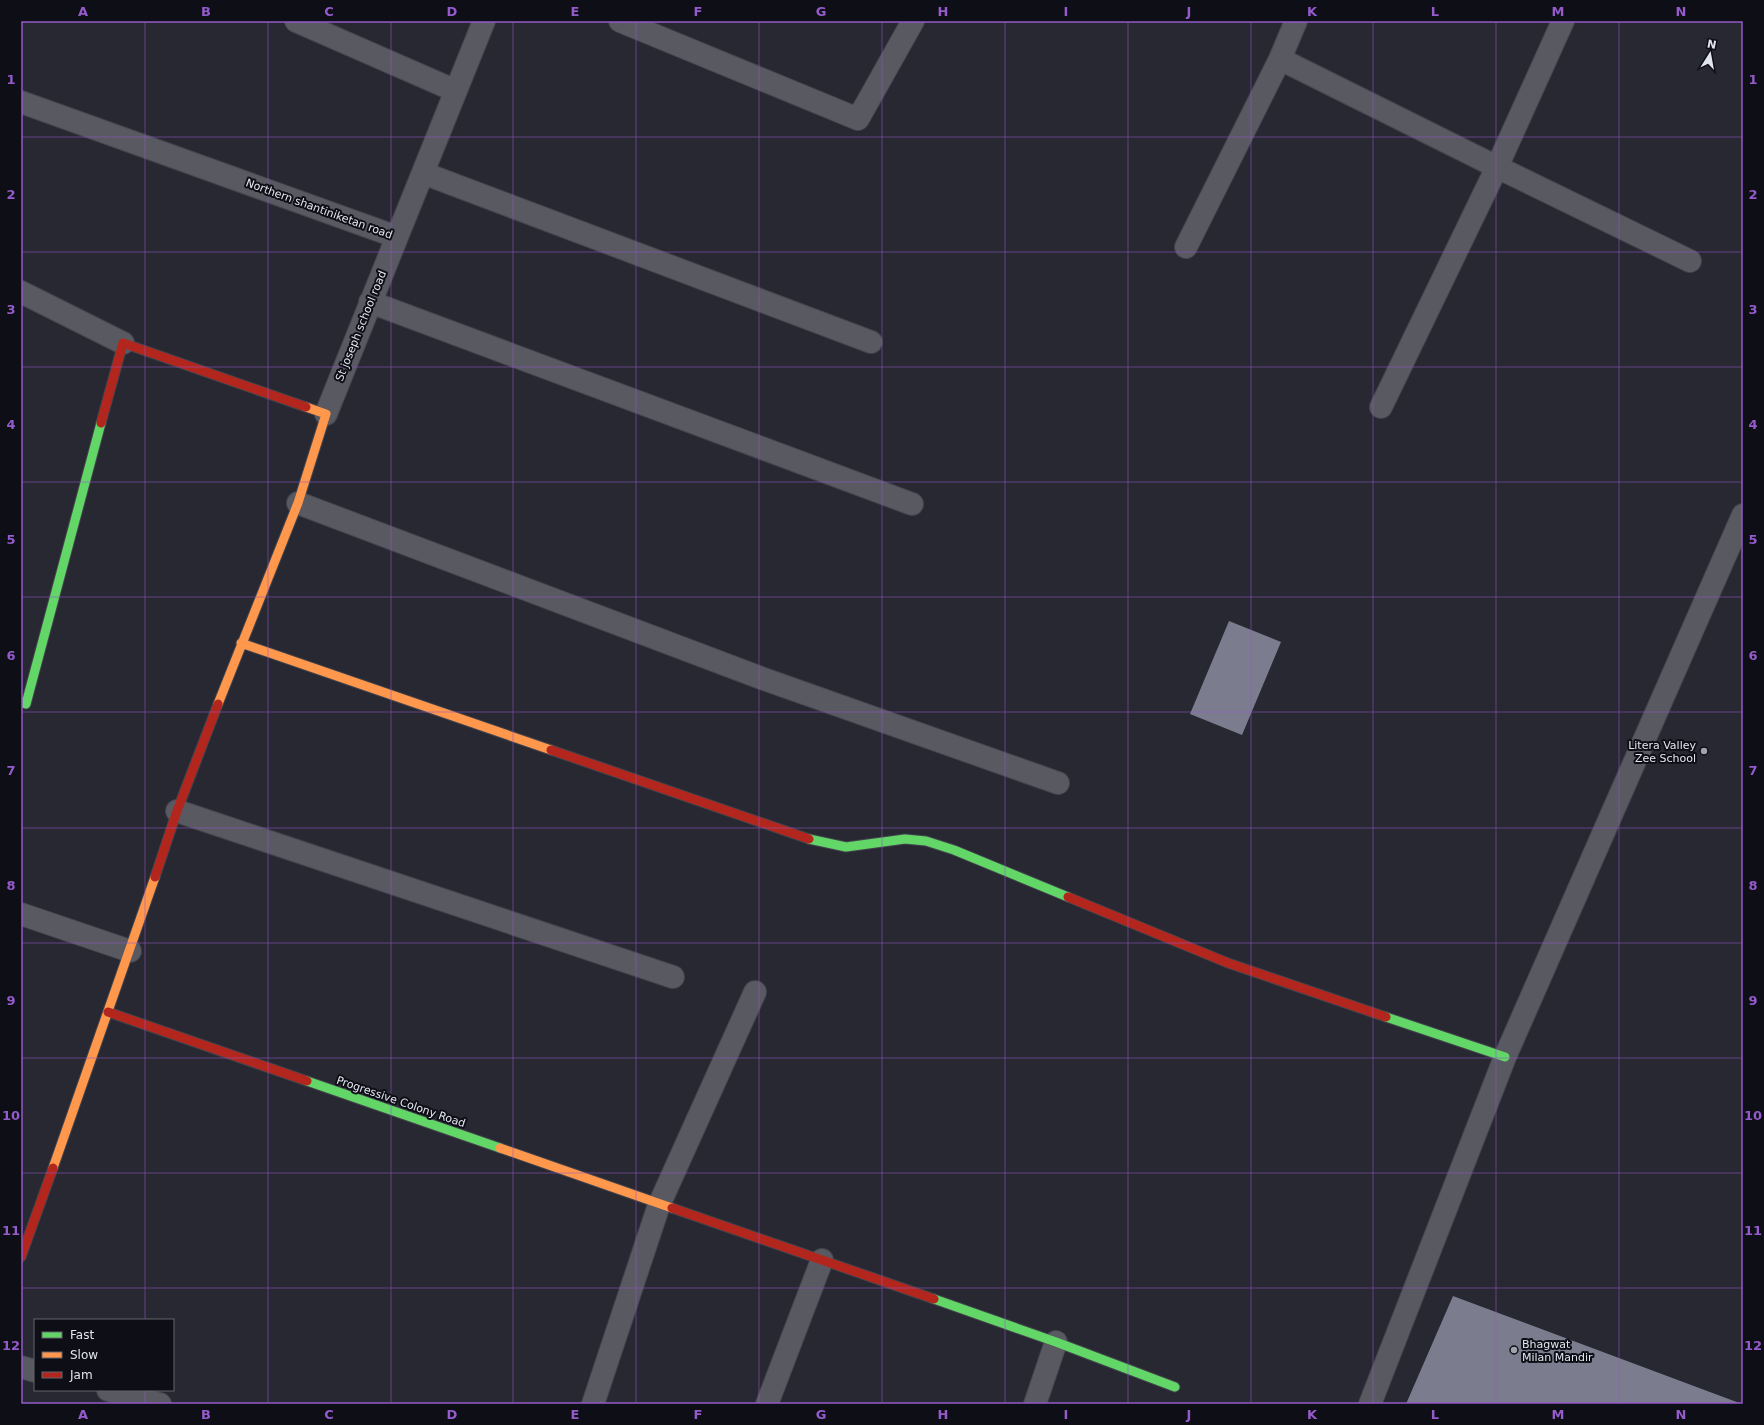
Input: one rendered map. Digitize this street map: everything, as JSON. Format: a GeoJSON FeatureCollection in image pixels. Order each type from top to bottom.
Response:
{"type":"FeatureCollection","features":[{"type":"Feature","properties":{"kind":"street"},"geometry":{"type":"LineString","coordinates":[[296,21],[456,91]]}},
{"type":"Feature","properties":{"kind":"street","name":"Northern shantiniketan road"},"geometry":{"type":"LineString","coordinates":[[21,102],[397,237],[484,21]]}},
{"type":"Feature","properties":{"kind":"street"},"geometry":{"type":"LineString","coordinates":[[620,21],[858,119],[913,21]]}},
{"type":"Feature","properties":{"kind":"street"},"geometry":{"type":"LineString","coordinates":[[1186,247],[1280,59],[1296,21]]}},
{"type":"Feature","properties":{"kind":"street"},"geometry":{"type":"LineString","coordinates":[[1381,407],[1497,166],[1563,21]]}},
{"type":"Feature","properties":{"kind":"street"},"geometry":{"type":"LineString","coordinates":[[1280,59],[1690,261]]}},
{"type":"Feature","properties":{"kind":"street"},"geometry":{"type":"LineString","coordinates":[[423,173],[871,342]]}},
{"type":"Feature","properties":{"kind":"street","name":"St joseph school road"},"geometry":{"type":"LineString","coordinates":[[326,414],[397,237]]}},
{"type":"Feature","properties":{"kind":"street"},"geometry":{"type":"LineString","coordinates":[[21,292],[123,343],[326,414],[298,503],[241,642],[177,811],[130,951],[21,1257]]}},
{"type":"Feature","properties":{"kind":"street"},"geometry":{"type":"LineString","coordinates":[[370,302],[912,504]]}},
{"type":"Feature","properties":{"kind":"street"},"geometry":{"type":"LineString","coordinates":[[21,702],[26,704],[123,343]]}},
{"type":"Feature","properties":{"kind":"street"},"geometry":{"type":"LineString","coordinates":[[298,503],[761,678],[1058,783]]}},
{"type":"Feature","properties":{"kind":"street"},"geometry":{"type":"LineString","coordinates":[[1370,1404],[1505,1057],[1743,515]]}},
{"type":"Feature","properties":{"kind":"street"},"geometry":{"type":"LineString","coordinates":[[241,642],[800,837],[846,847],[905,839],[926,841],[954,850],[1228,963],[1505,1057]]}},
{"type":"Feature","properties":{"kind":"street"},"geometry":{"type":"LineString","coordinates":[[177,811],[673,977]]}},
{"type":"Feature","properties":{"kind":"street"},"geometry":{"type":"LineString","coordinates":[[21,914],[130,951]]}},
{"type":"Feature","properties":{"kind":"street"},"geometry":{"type":"LineString","coordinates":[[593,1404],[659,1205],[755,992]]}},
{"type":"Feature","properties":{"kind":"street","name":"Progressive Colony Road"},"geometry":{"type":"LineString","coordinates":[[108,1012],[1056,1342],[1175,1388]]}},
{"type":"Feature","properties":{"kind":"street"},"geometry":{"type":"LineString","coordinates":[[766,1404],[822,1260]]}},
{"type":"Feature","properties":{"kind":"street"},"geometry":{"type":"LineString","coordinates":[[1035,1404],[1056,1342]]}},
{"type":"Feature","properties":{"kind":"street"},"geometry":{"type":"LineString","coordinates":[[21,1367],[34,1370]]}},
{"type":"Feature","properties":{"kind":"street"},"geometry":{"type":"LineString","coordinates":[[112,1391],[160,1404]]}},
{"type":"Feature","properties":{"kind":"building"},"geometry":{"type":"Polygon","coordinates":[[[1229,621],[1281,642],[1242,735],[1190,714],[1229,621]]]}},
{"type":"Feature","properties":{"kind":"building","name":"Bhagwat Milan Mandir"},"geometry":{"type":"Polygon","coordinates":[[[1453,1296],[1742,1404],[1406,1404],[1453,1296]]]}},
{"type":"Feature","properties":{"kind":"traffic: fast"},"geometry":{"type":"LineString","coordinates":[[21,702],[26,704],[101,423]]}},
{"type":"Feature","properties":{"kind":"traffic: fast"},"geometry":{"type":"LineString","coordinates":[[809,839],[846,847],[905,839],[926,841],[954,850],[1068,897]]}},
{"type":"Feature","properties":{"kind":"traffic: fast"},"geometry":{"type":"LineString","coordinates":[[1386,1017],[1505,1057]]}},
{"type":"Feature","properties":{"kind":"traffic: fast"},"geometry":{"type":"LineString","coordinates":[[307,1081],[500,1148]]}},
{"type":"Feature","properties":{"kind":"traffic: fast"},"geometry":{"type":"LineString","coordinates":[[934,1299],[1056,1342],[1175,1387]]}},
{"type":"Feature","properties":{"kind":"traffic: slow"},"geometry":{"type":"LineString","coordinates":[[218,704],[298,503],[326,414],[306,407]]}},
{"type":"Feature","properties":{"kind":"traffic: slow"},"geometry":{"type":"LineString","coordinates":[[241,643],[551,750]]}},
{"type":"Feature","properties":{"kind":"traffic: slow"},"geometry":{"type":"LineString","coordinates":[[53,1168],[155,877]]}},
{"type":"Feature","properties":{"kind":"traffic: slow"},"geometry":{"type":"LineString","coordinates":[[500,1148],[672,1208]]}},
{"type":"Feature","properties":{"kind":"traffic: jam"},"geometry":{"type":"LineString","coordinates":[[101,423],[123,343],[306,407]]}},
{"type":"Feature","properties":{"kind":"traffic: jam"},"geometry":{"type":"LineString","coordinates":[[155,877],[177,811],[218,704]]}},
{"type":"Feature","properties":{"kind":"traffic: jam"},"geometry":{"type":"LineString","coordinates":[[551,750],[809,839]]}},
{"type":"Feature","properties":{"kind":"traffic: jam"},"geometry":{"type":"LineString","coordinates":[[1068,897],[1228,963],[1386,1017]]}},
{"type":"Feature","properties":{"kind":"traffic: jam"},"geometry":{"type":"LineString","coordinates":[[108,1012],[307,1081]]}},
{"type":"Feature","properties":{"kind":"traffic: jam"},"geometry":{"type":"LineString","coordinates":[[21,1257],[53,1168]]}},
{"type":"Feature","properties":{"kind":"traffic: jam"},"geometry":{"type":"LineString","coordinates":[[672,1208],[934,1299]]}},
{"type":"Feature","properties":{"kind":"place","name":"Litera Valley Zee School"},"geometry":{"type":"Point","coordinates":[1704,751]}},
{"type":"Feature","properties":{"kind":"place","name":"Bhagwat Milan Mandir"},"geometry":{"type":"Point","coordinates":[1514,1350]}}]}
